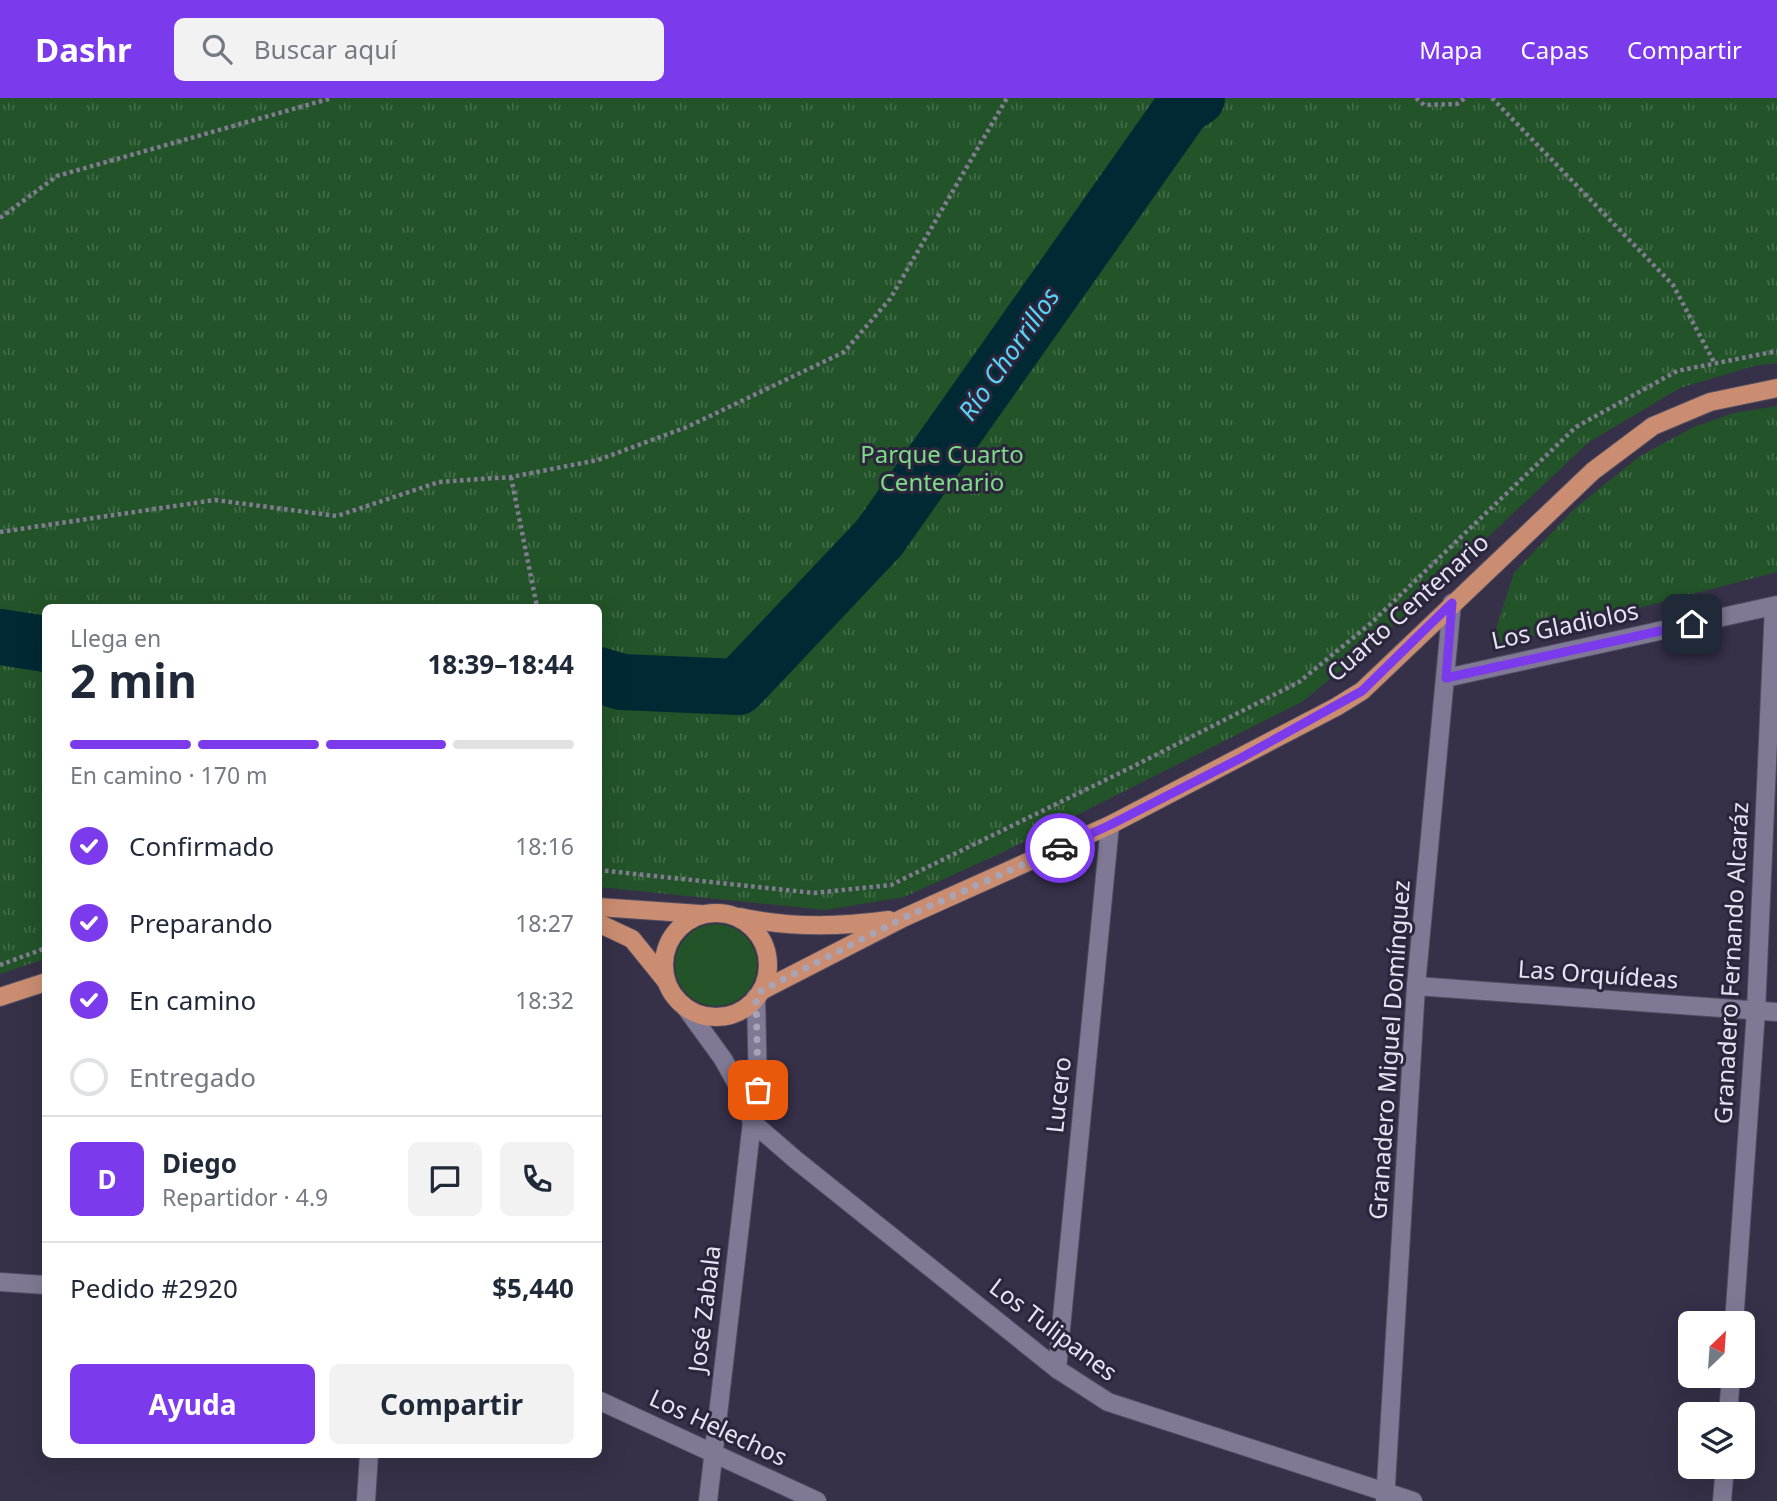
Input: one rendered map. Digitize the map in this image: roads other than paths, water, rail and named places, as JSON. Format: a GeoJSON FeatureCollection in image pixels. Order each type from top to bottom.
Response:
{"type":"FeatureCollection","features":[{"type":"Feature","properties":{"kind":"main road","name":"Cuarto Centenario"},"geometry":{"type":"LineString","coordinates":[[686,1008],[702,1015],[719,1017],[736,1013],[759,994],[903,918],[1110,825],[1362,691],[1593,471],[1653,426],[1710,402],[1777,388]]}},
{"type":"Feature","properties":{"kind":"main road","name":"Cuarto Centenario"},"geometry":{"type":"LineString","coordinates":[[602,907],[721,913],[762,922],[831,926],[903,918]]}},
{"type":"Feature","properties":{"kind":"main road"},"geometry":{"type":"LineString","coordinates":[[666,981],[663,963],[666,947],[675,932],[688,920],[704,914]]}},
{"type":"Feature","properties":{"kind":"main road"},"geometry":{"type":"LineString","coordinates":[[732,915],[752,927],[763,941],[768,958],[767,975],[759,994]]}},
{"type":"Feature","properties":{"kind":"main road"},"geometry":{"type":"LineString","coordinates":[[602,925],[632,939],[686,1008]]}},
{"type":"Feature","properties":{"kind":"main road"},"geometry":{"type":"LineString","coordinates":[[0,997],[42,983]]}},
{"type":"Feature","properties":{"kind":"street","name":"Granadero Miguel Domínguez"},"geometry":{"type":"LineString","coordinates":[[1385,1496],[1416,986],[1452,603]]}},
{"type":"Feature","properties":{"kind":"street","name":"Los Gladiolos"},"geometry":{"type":"LineString","coordinates":[[1446,678],[1775,606]]}},
{"type":"Feature","properties":{"kind":"street","name":"Granadero Fernando Alcaráz"},"geometry":{"type":"LineString","coordinates":[[1735,1311],[1756,1011],[1775,606]]}},
{"type":"Feature","properties":{"kind":"street","name":"Lucero"},"geometry":{"type":"LineString","coordinates":[[1057,1369],[1110,825]]}},
{"type":"Feature","properties":{"kind":"street","name":"Las Orquídeas"},"geometry":{"type":"LineString","coordinates":[[1416,986],[1777,1012]]}},
{"type":"Feature","properties":{"kind":"street","name":"José Zabala"},"geometry":{"type":"LineString","coordinates":[[708,1501],[758,1090],[759,994]]}},
{"type":"Feature","properties":{"kind":"street","name":"José Zabala"},"geometry":{"type":"LineString","coordinates":[[686,1008],[732,1075],[752,1122]]}},
{"type":"Feature","properties":{"kind":"street","name":"Los Tulipanes"},"geometry":{"type":"LineString","coordinates":[[752,1122],[1057,1369],[1108,1402],[1385,1496],[1413,1501]]}},
{"type":"Feature","properties":{"kind":"street"},"geometry":{"type":"LineString","coordinates":[[0,1282],[42,1285]]}},
{"type":"Feature","properties":{"kind":"street","name":"Los Helechos"},"geometry":{"type":"LineString","coordinates":[[602,1402],[817,1501]]}},
{"type":"Feature","properties":{"kind":"street"},"geometry":{"type":"LineString","coordinates":[[366,1501],[369,1458]]}},
{"type":"Feature","properties":{"kind":"street"},"geometry":{"type":"LineString","coordinates":[[1722,1501],[1724,1479]]}},
{"type":"Feature","properties":{"kind":"waterway","name":"Río Chorrillos"},"geometry":{"type":"LineString","coordinates":[[602,676],[622,682],[738,687],[879,538],[1183,107],[1197,98]]}},
{"type":"Feature","properties":{"kind":"waterway","name":"Río Chorrillos"},"geometry":{"type":"LineString","coordinates":[[0,637],[42,643]]}},
{"type":"Feature","properties":{"kind":"park label","name":"Parque Cuarto Centenario"},"geometry":{"type":"Point","coordinates":[942,469]}}]}
